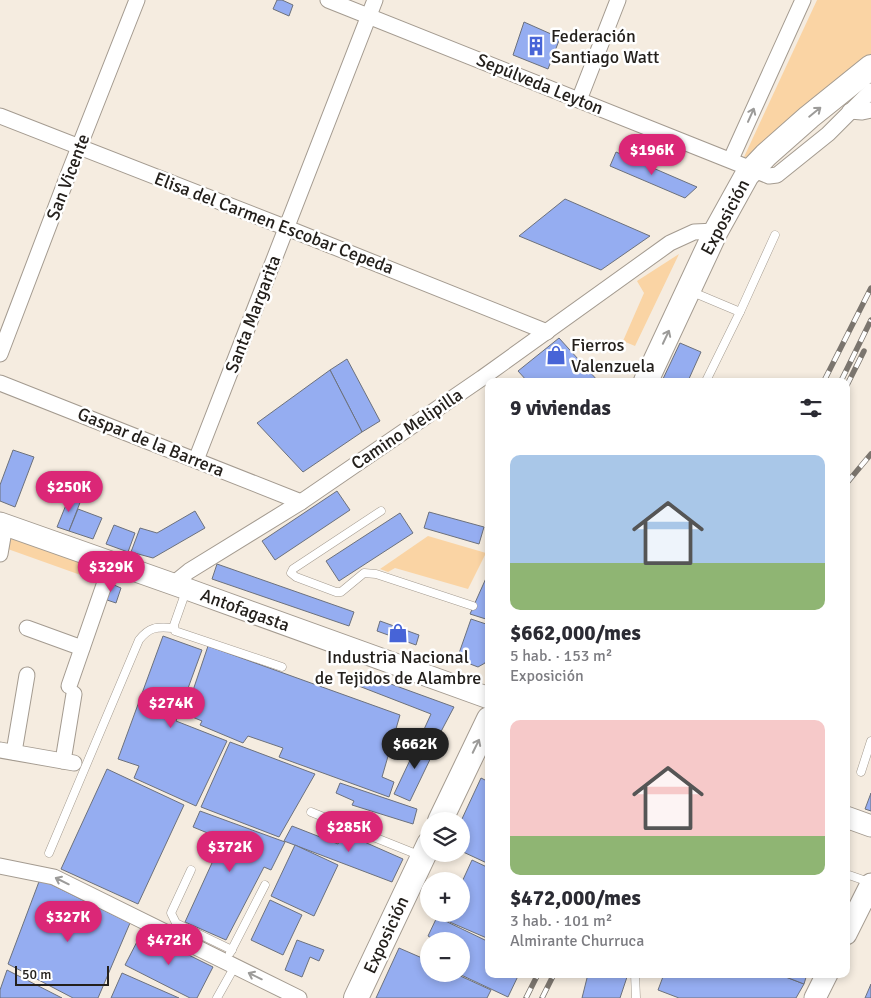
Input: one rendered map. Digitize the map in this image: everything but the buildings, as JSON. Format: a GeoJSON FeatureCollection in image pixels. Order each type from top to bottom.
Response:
{"type":"FeatureCollection","features":[{"type":"Feature","properties":{"kind":"main road","name":"Exposición"},"geometry":{"type":"LineString","coordinates":[[647,378],[716,231],[737,191],[753,168],[809,117],[871,67]]}},
{"type":"Feature","properties":{"kind":"main road","name":"Antofagasta"},"geometry":{"type":"LineString","coordinates":[[3,524],[485,697]]}},
{"type":"Feature","properties":{"kind":"main road"},"geometry":{"type":"LineString","coordinates":[[444,812],[485,727]]}},
{"type":"Feature","properties":{"kind":"main road"},"geometry":{"type":"LineString","coordinates":[[850,819],[871,826]]}},
{"type":"Feature","properties":{"kind":"main road","name":"Exposición"},"geometry":{"type":"LineString","coordinates":[[356,998],[421,862]]}},
{"type":"Feature","properties":{"kind":"main road"},"geometry":{"type":"LineString","coordinates":[[850,927],[869,894]]}},
{"type":"Feature","properties":{"kind":"main road"},"geometry":{"type":"LineString","coordinates":[[815,998],[825,978]]}},
{"type":"Feature","properties":{"kind":"street","name":"San Vicente"},"geometry":{"type":"LineString","coordinates":[[0,354],[137,0]]}},
{"type":"Feature","properties":{"kind":"street","name":"Sepúlveda Leyton"},"geometry":{"type":"LineString","coordinates":[[328,0],[731,159],[769,176],[776,175],[828,134],[850,111]]}},
{"type":"Feature","properties":{"kind":"street","name":"Santa Margarita"},"geometry":{"type":"LineString","coordinates":[[196,460],[375,0]]}},
{"type":"Feature","properties":{"kind":"street"},"geometry":{"type":"LineString","coordinates":[[579,100],[618,0]]}},
{"type":"Feature","properties":{"kind":"street","name":"Exposición"},"geometry":{"type":"LineString","coordinates":[[731,159],[803,0]]}},
{"type":"Feature","properties":{"kind":"street"},"geometry":{"type":"LineString","coordinates":[[850,111],[871,91]]}},
{"type":"Feature","properties":{"kind":"street"},"geometry":{"type":"LineString","coordinates":[[850,111],[862,112],[871,110]]}},
{"type":"Feature","properties":{"kind":"street","name":"Elisa del Carmen Escobar Cepeda"},"geometry":{"type":"LineString","coordinates":[[0,116],[547,332]]}},
{"type":"Feature","properties":{"kind":"street","name":"Camino Melipilla"},"geometry":{"type":"LineString","coordinates":[[490,378],[547,332],[678,238],[694,232],[716,231]]}},
{"type":"Feature","properties":{"kind":"street","name":"Camino Melipilla"},"geometry":{"type":"LineString","coordinates":[[180,587],[189,571],[301,502],[485,382]]}},
{"type":"Feature","properties":{"kind":"street","name":"Gaspar de la Barrera"},"geometry":{"type":"LineString","coordinates":[[0,383],[301,502]]}},
{"type":"Feature","properties":{"kind":"street"},"geometry":{"type":"LineString","coordinates":[[0,554],[3,524]]}},
{"type":"Feature","properties":{"kind":"street"},"geometry":{"type":"LineString","coordinates":[[27,675],[7,751],[68,762],[72,690],[82,648],[112,562]]}},
{"type":"Feature","properties":{"kind":"street"},"geometry":{"type":"LineString","coordinates":[[26,628],[82,648]]}},
{"type":"Feature","properties":{"kind":"street"},"geometry":{"type":"LineString","coordinates":[[0,866],[54,877],[231,959],[299,998]]}},
{"type":"Feature","properties":{"kind":"lane"},"geometry":{"type":"LineString","coordinates":[[707,378],[775,236]]}},
{"type":"Feature","properties":{"kind":"lane"},"geometry":{"type":"LineString","coordinates":[[688,290],[740,312]]}},
{"type":"Feature","properties":{"kind":"lane"},"geometry":{"type":"LineString","coordinates":[[381,511],[293,568],[292,573],[296,577],[336,592],[341,592],[364,573],[376,574],[473,606]]}},
{"type":"Feature","properties":{"kind":"lane"},"geometry":{"type":"LineString","coordinates":[[174,628],[180,587]]}},
{"type":"Feature","properties":{"kind":"lane"},"geometry":{"type":"LineString","coordinates":[[49,853],[139,640],[149,630],[159,627],[174,628],[178,632],[282,667]]}},
{"type":"Feature","properties":{"kind":"lane"},"geometry":{"type":"LineString","coordinates":[[861,772],[871,741]]}},
{"type":"Feature","properties":{"kind":"lane"},"geometry":{"type":"LineString","coordinates":[[312,812],[420,849]]}},
{"type":"Feature","properties":{"kind":"lane"},"geometry":{"type":"LineString","coordinates":[[191,870],[171,913],[174,920],[231,959]]}},
{"type":"Feature","properties":{"kind":"lane"},"geometry":{"type":"LineString","coordinates":[[850,877],[869,894]]}},
{"type":"Feature","properties":{"kind":"lane"},"geometry":{"type":"LineString","coordinates":[[217,998],[231,959],[265,885]]}},
{"type":"Feature","properties":{"kind":"lane"},"geometry":{"type":"LineString","coordinates":[[635,978],[636,998]]}},
{"type":"Feature","properties":{"kind":"shaded area"},"geometry":{"type":"Polygon","coordinates":[[[817,0],[871,0],[871,57],[753,156],[744,157],[817,0]]]}},
{"type":"Feature","properties":{"kind":"shaded area"},"geometry":{"type":"Polygon","coordinates":[[[679,254],[635,346],[623,341],[644,293],[637,281],[679,254]]]}},
{"type":"Feature","properties":{"kind":"shaded area"},"geometry":{"type":"Polygon","coordinates":[[[8,534],[108,569],[103,583],[5,548],[8,534]]]}},
{"type":"Feature","properties":{"kind":"shaded area"},"geometry":{"type":"Polygon","coordinates":[[[428,536],[485,553],[468,589],[395,568],[388,572],[380,569],[428,536]]]}},
{"type":"Feature","properties":{"kind":"railway"},"geometry":{"type":"LineString","coordinates":[[826,378],[871,288]]}},
{"type":"Feature","properties":{"kind":"railway"},"geometry":{"type":"LineString","coordinates":[[842,378],[871,320]]}},
{"type":"Feature","properties":{"kind":"railway"},"geometry":{"type":"LineString","coordinates":[[850,379],[864,351]]}},
{"type":"Feature","properties":{"kind":"railway"},"geometry":{"type":"LineString","coordinates":[[850,479],[871,454]]}},
{"type":"Feature","properties":{"kind":"railway"},"geometry":{"type":"LineString","coordinates":[[526,998],[536,978]]}},
{"type":"Feature","properties":{"kind":"railway"},"geometry":{"type":"LineString","coordinates":[[542,998],[552,978]]}},
{"type":"Feature","properties":{"kind":"place","name":"Federación Santiago Watt"},"geometry":{"type":"Point","coordinates":[536,46]}},
{"type":"Feature","properties":{"kind":"place","name":"Fierros Valenzuela"},"geometry":{"type":"Point","coordinates":[556,355]}},
{"type":"Feature","properties":{"kind":"place","name":"Industria Nacional de Tejidos de Alambre"},"geometry":{"type":"Point","coordinates":[398,633]}}]}
